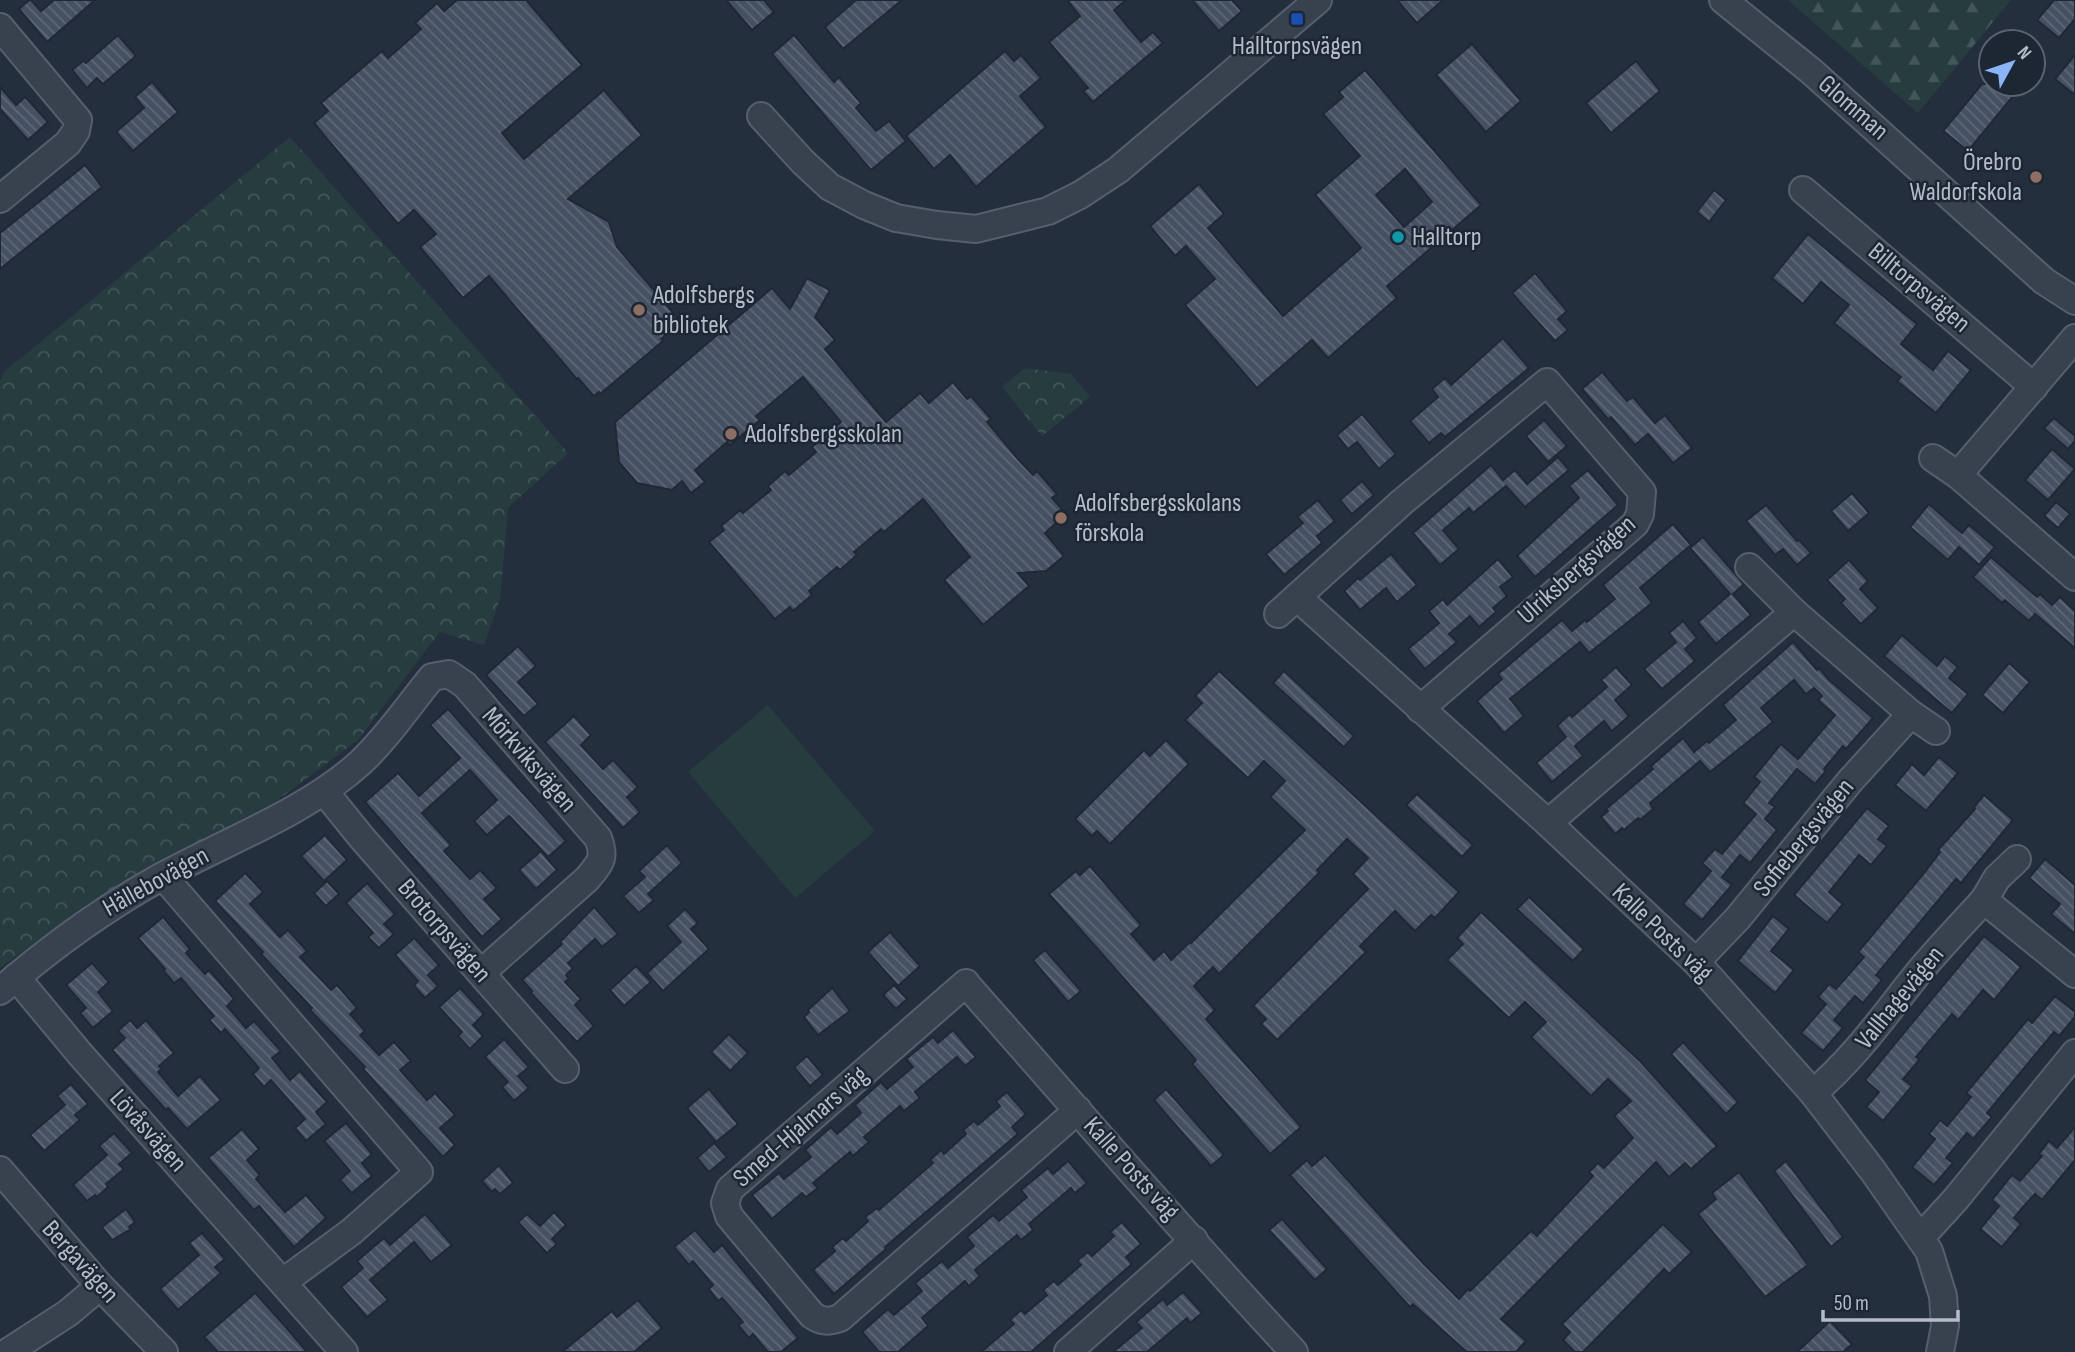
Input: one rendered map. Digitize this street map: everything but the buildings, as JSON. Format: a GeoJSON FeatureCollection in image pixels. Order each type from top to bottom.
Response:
{"type":"FeatureCollection","features":[{"type":"Feature","properties":{"kind":"street"},"geometry":{"type":"LineString","coordinates":[[761,116],[830,187],[896,218],[976,229],[1048,211],[1080,195],[1118,170],[1318,0]]}},
{"type":"Feature","properties":{"kind":"street","name":"Glomman"},"geometry":{"type":"LineString","coordinates":[[1723,0],[1811,71],[2044,281],[2075,300]]}},
{"type":"Feature","properties":{"kind":"street"},"geometry":{"type":"LineString","coordinates":[[0,27],[78,120],[76,131],[68,143],[0,199]]}},
{"type":"Feature","properties":{"kind":"street","name":"Billtorpsvägen"},"geometry":{"type":"LineString","coordinates":[[1803,190],[2034,387]]}},
{"type":"Feature","properties":{"kind":"street"},"geometry":{"type":"LineString","coordinates":[[1958,475],[2075,338]]}},
{"type":"Feature","properties":{"kind":"street","name":"Ulriksbergsvägen"},"geometry":{"type":"LineString","coordinates":[[1288,606],[1402,502],[1555,373],[1642,492],[1640,514],[1635,524],[1420,709]]}},
{"type":"Feature","properties":{"kind":"street"},"geometry":{"type":"LineString","coordinates":[[1933,458],[1958,475],[2075,577]]}},
{"type":"Feature","properties":{"kind":"street"},"geometry":{"type":"LineString","coordinates":[[1749,567],[1794,612],[1911,714],[1936,731]]}},
{"type":"Feature","properties":{"kind":"street","name":"Kalle Posts väg"},"geometry":{"type":"LineString","coordinates":[[1288,606],[1420,709],[1548,824],[1696,962],[1813,1093],[1920,1237],[1935,1265],[1944,1296],[1945,1326],[1940,1352]]}},
{"type":"Feature","properties":{"kind":"street"},"geometry":{"type":"LineString","coordinates":[[1548,824],[1794,612]]}},
{"type":"Feature","properties":{"kind":"street","name":"Mörkviksvägen"},"geometry":{"type":"LineString","coordinates":[[324,791],[361,762],[432,677],[449,674],[465,685],[598,838],[603,851],[600,863],[587,879],[481,973]]}},
{"type":"Feature","properties":{"kind":"street","name":"Sofiebergsvägen"},"geometry":{"type":"LineString","coordinates":[[1696,962],[1738,918],[1850,781],[1911,714]]}},
{"type":"Feature","properties":{"kind":"street","name":"Hällebovägen"},"geometry":{"type":"LineString","coordinates":[[8,984],[74,931],[163,876],[324,791]]}},
{"type":"Feature","properties":{"kind":"street","name":"Brotorpsvägen"},"geometry":{"type":"LineString","coordinates":[[324,791],[565,1069]]}},
{"type":"Feature","properties":{"kind":"street","name":"Vallhagevägen"},"geometry":{"type":"LineString","coordinates":[[1813,1093],[1845,1064],[1874,1032],[1919,972],[1984,900],[1997,878],[2017,859]]}},
{"type":"Feature","properties":{"kind":"street"},"geometry":{"type":"LineString","coordinates":[[163,876],[428,1179],[283,1282]]}},
{"type":"Feature","properties":{"kind":"street"},"geometry":{"type":"LineString","coordinates":[[1984,900],[2075,974]]}},
{"type":"Feature","properties":{"kind":"street","name":"Lövåsvägen"},"geometry":{"type":"LineString","coordinates":[[8,984],[80,1054],[344,1352]]}},
{"type":"Feature","properties":{"kind":"street","name":"Smed-Hjalmars väg"},"geometry":{"type":"LineString","coordinates":[[968,986],[966,984],[884,1055],[730,1189],[726,1196],[729,1216],[813,1315],[821,1321],[840,1318],[1078,1110]]}},
{"type":"Feature","properties":{"kind":"street","name":"Kalle Posts väg"},"geometry":{"type":"LineString","coordinates":[[968,986],[1294,1352]]}},
{"type":"Feature","properties":{"kind":"street"},"geometry":{"type":"LineString","coordinates":[[1920,1237],[1955,1200],[2075,1053]]}},
{"type":"Feature","properties":{"kind":"street","name":"Bergavägen"},"geometry":{"type":"LineString","coordinates":[[0,1170],[100,1286],[164,1352]]}},
{"type":"Feature","properties":{"kind":"street"},"geometry":{"type":"LineString","coordinates":[[1068,1352],[1194,1240]]}},
{"type":"Feature","properties":{"kind":"street"},"geometry":{"type":"LineString","coordinates":[[8,1352],[68,1313],[100,1286]]}},
{"type":"Feature","properties":{"kind":"green space"},"geometry":{"type":"Polygon","coordinates":[[[1788,0],[2011,0],[1988,28],[1977,28],[1977,41],[1918,113],[1788,0]]]}},
{"type":"Feature","properties":{"kind":"green space"},"geometry":{"type":"Polygon","coordinates":[[[290,137],[568,453],[508,508],[500,599],[484,645],[440,632],[358,740],[275,802],[90,902],[0,968],[0,380],[4,372],[290,137]]]}},
{"type":"Feature","properties":{"kind":"green space"},"geometry":{"type":"Polygon","coordinates":[[[1025,368],[1071,374],[1090,397],[1042,436],[1002,387],[1025,368]]]}},
{"type":"Feature","properties":{"kind":"green space"},"geometry":{"type":"Polygon","coordinates":[[[768,705],[875,831],[795,898],[688,772],[768,705]]]}},
{"type":"Feature","properties":{"kind":"place","name":"Halltorpsvägen"},"geometry":{"type":"Point","coordinates":[1297,19]}},
{"type":"Feature","properties":{"kind":"place","name":"Örebro Waldorfskola"},"geometry":{"type":"Point","coordinates":[2036,177]}},
{"type":"Feature","properties":{"kind":"place","name":"Halltorp"},"geometry":{"type":"Point","coordinates":[1398,237]}},
{"type":"Feature","properties":{"kind":"place","name":"Adolfsbergs bibliotek"},"geometry":{"type":"Point","coordinates":[639,310]}},
{"type":"Feature","properties":{"kind":"place","name":"Adolfsbergsskolan"},"geometry":{"type":"Point","coordinates":[731,434]}},
{"type":"Feature","properties":{"kind":"place","name":"Adolfsbergsskolans förskola"},"geometry":{"type":"Point","coordinates":[1061,518]}}]}
